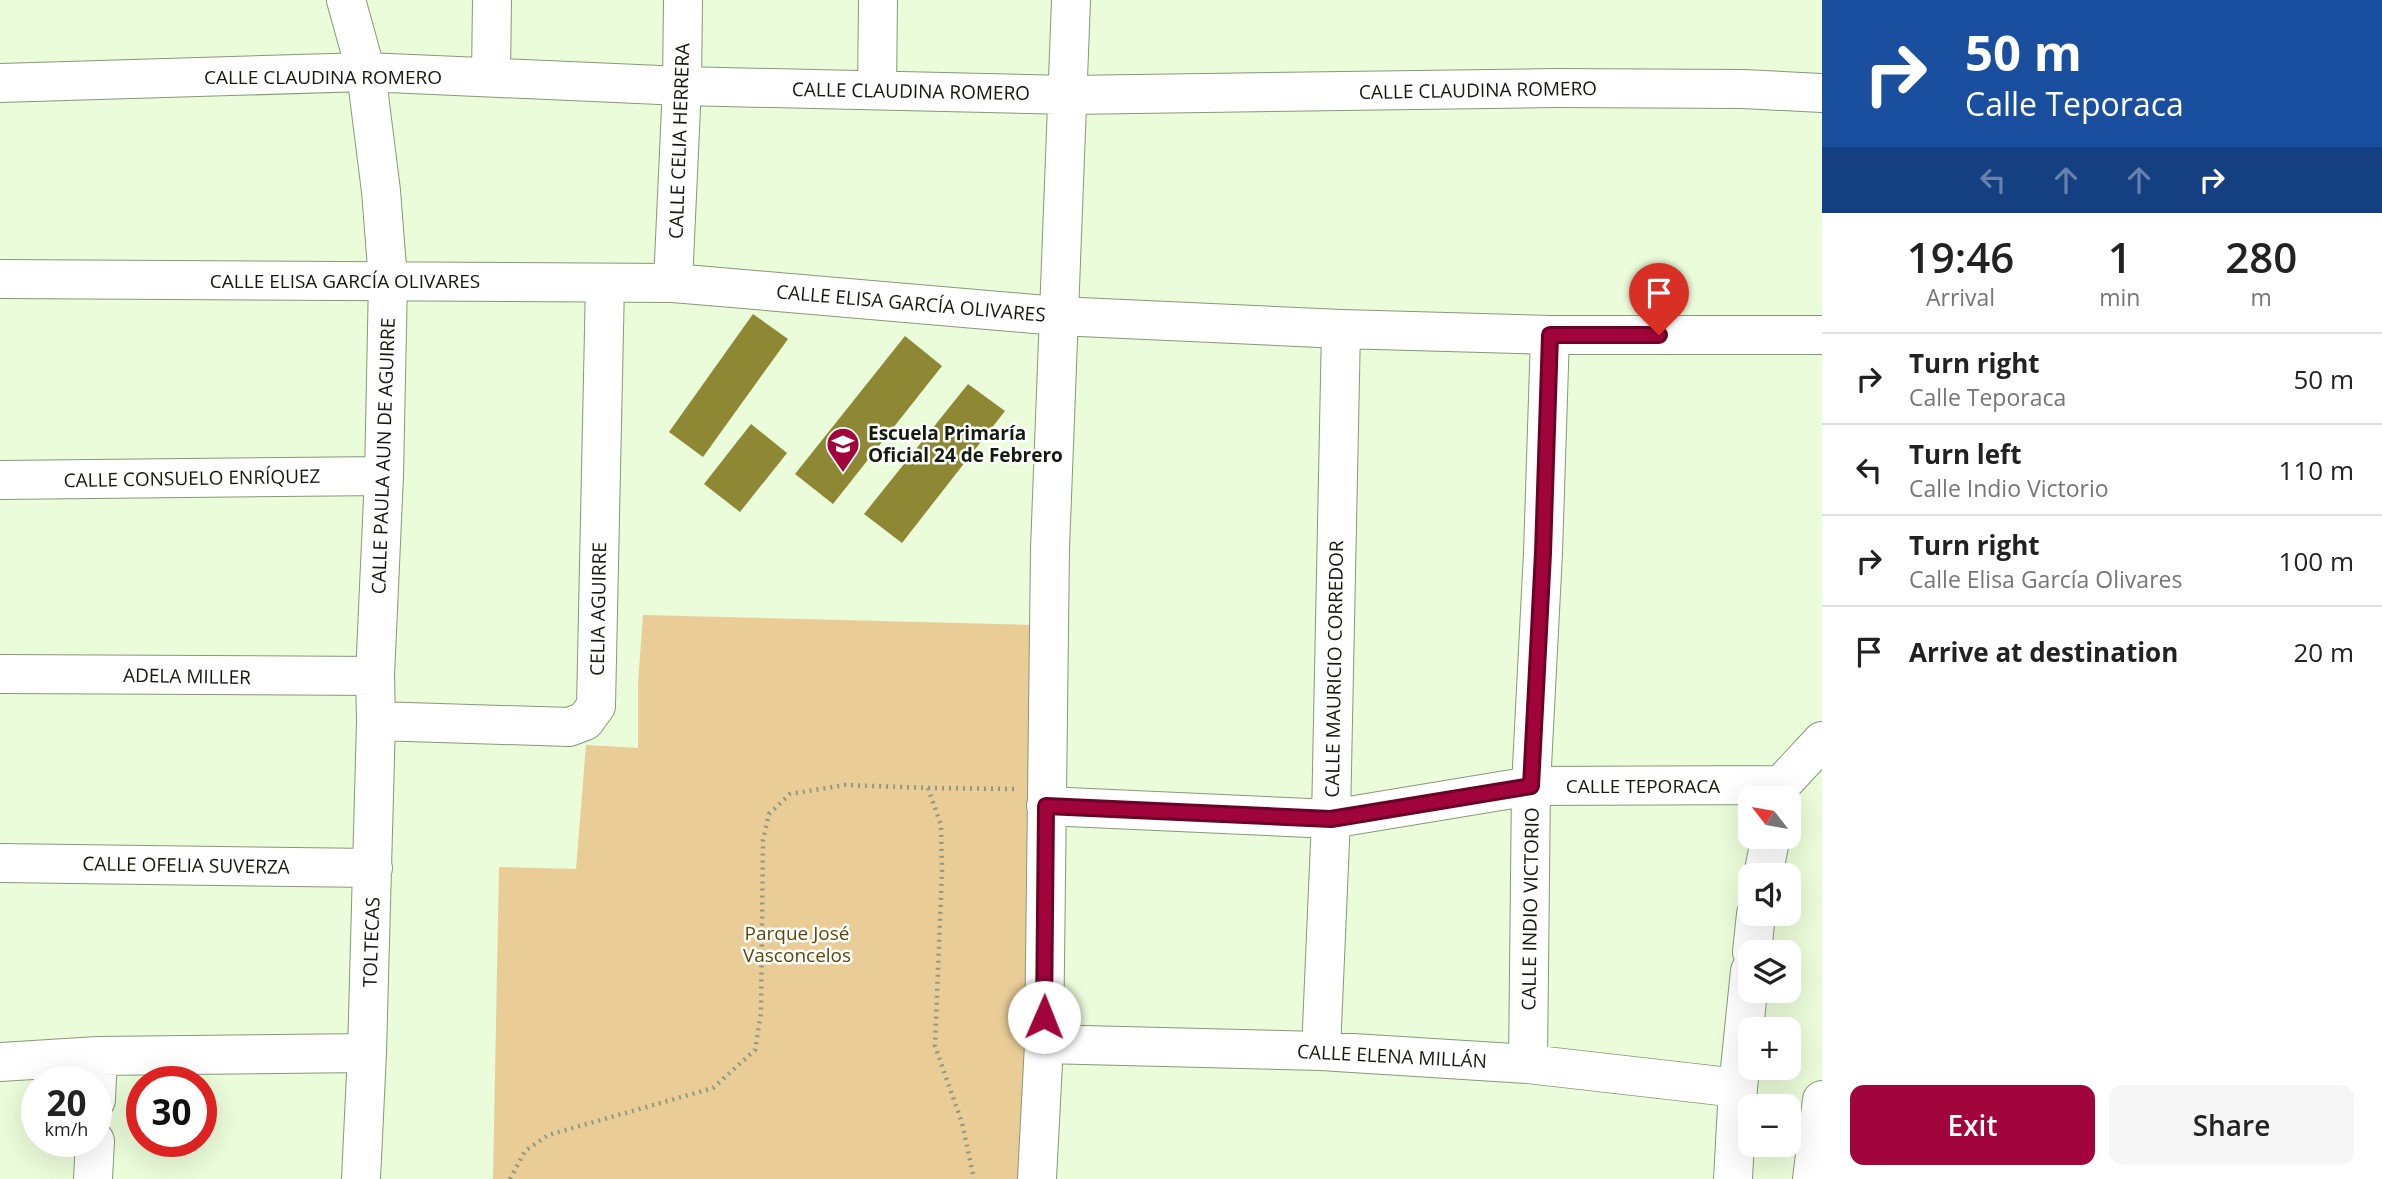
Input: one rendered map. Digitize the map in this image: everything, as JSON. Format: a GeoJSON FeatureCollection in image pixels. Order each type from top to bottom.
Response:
{"type":"FeatureCollection","features":[{"type":"Feature","properties":{"kind":"street","name":"CALLE PAULA AUN DE AGUIRRE"},"geometry":{"type":"LineString","coordinates":[[346,0],[366,72],[381,191],[388,280],[376,701]]}},
{"type":"Feature","properties":{"kind":"street"},"geometry":{"type":"LineString","coordinates":[[491,78],[492,0]]}},
{"type":"Feature","properties":{"kind":"street","name":"CALLE CELIA HERRERA"},"geometry":{"type":"LineString","coordinates":[[673,283],[683,0]]}},
{"type":"Feature","properties":{"kind":"street"},"geometry":{"type":"LineString","coordinates":[[877,90],[878,0]]}},
{"type":"Feature","properties":{"kind":"street"},"geometry":{"type":"LineString","coordinates":[[1037,1179],[1044,1044],[1050,562],[1071,0]]}},
{"type":"Feature","properties":{"kind":"street","name":"CALLE CLAUDINA ROMERO"},"geometry":{"type":"LineString","coordinates":[[0,83],[366,72],[682,86],[1068,95],[1555,88],[1743,89],[1822,93]]}},
{"type":"Feature","properties":{"kind":"street","name":"CALLE ELISA GARCÍA OLIVARES"},"geometry":{"type":"LineString","coordinates":[[0,279],[673,283],[1058,316],[1342,329],[1550,335],[1822,335]]}},
{"type":"Feature","properties":{"kind":"street","name":"CELIA AGUIRRE"},"geometry":{"type":"LineString","coordinates":[[376,701],[569,727],[585,721],[596,706],[605,283]]}},
{"type":"Feature","properties":{"kind":"street","name":"CALLE MAURICIO CORREDOR"},"geometry":{"type":"LineString","coordinates":[[1321,1051],[1331,819],[1342,329]]}},
{"type":"Feature","properties":{"kind":"street","name":"CALLE INDIO VICTORIO"},"geometry":{"type":"LineString","coordinates":[[1528,1063],[1531,786],[1543,553],[1550,335]]}},
{"type":"Feature","properties":{"kind":"street","name":"CALLE CONSUELO ENRÍQUEZ"},"geometry":{"type":"LineString","coordinates":[[0,480],[384,476]]}},
{"type":"Feature","properties":{"kind":"street","name":"ADELA MILLER"},"geometry":{"type":"LineString","coordinates":[[0,674],[376,701]]}},
{"type":"Feature","properties":{"kind":"street","name":"TOLTECAS"},"geometry":{"type":"LineString","coordinates":[[361,1179],[368,1053],[376,701]]}},
{"type":"Feature","properties":{"kind":"street"},"geometry":{"type":"LineString","coordinates":[[1784,786],[1822,741]]}},
{"type":"Feature","properties":{"kind":"street","name":"CALLE TEPORACA"},"geometry":{"type":"LineString","coordinates":[[1046,797],[1331,819],[1531,786],[1738,791]]}},
{"type":"Feature","properties":{"kind":"street","name":"CALLE OFELIA SUVERZA"},"geometry":{"type":"LineString","coordinates":[[0,863],[373,868]]}},
{"type":"Feature","properties":{"kind":"street"},"geometry":{"type":"LineString","coordinates":[[1733,1179],[1747,1003]]}},
{"type":"Feature","properties":{"kind":"street","name":"CALLE ELENA MILLÁN"},"geometry":{"type":"LineString","coordinates":[[1044,1044],[1321,1051],[1528,1063],[1738,1088]]}},
{"type":"Feature","properties":{"kind":"street"},"geometry":{"type":"LineString","coordinates":[[0,1062],[98,1056],[368,1053]]}},
{"type":"Feature","properties":{"kind":"street"},"geometry":{"type":"LineString","coordinates":[[98,1056],[98,1066]]}},
{"type":"Feature","properties":{"kind":"street"},"geometry":{"type":"LineString","coordinates":[[1816,1157],[1822,1100]]}},
{"type":"Feature","properties":{"kind":"street"},"geometry":{"type":"LineString","coordinates":[[93,1179],[94,1157]]}},
{"type":"Feature","properties":{"kind":"path"},"geometry":{"type":"LineString","coordinates":[[510,1179],[525,1151],[548,1135],[713,1088],[755,1050],[761,1013],[763,839],[769,814],[790,794],[845,785],[1046,797]]}},
{"type":"Feature","properties":{"kind":"path"},"geometry":{"type":"LineString","coordinates":[[928,788],[941,825],[942,870],[935,1046],[962,1123],[974,1179]]}},
{"type":"Feature","properties":{"kind":"green space","name":"Parque José Vasconcelos"},"geometry":{"type":"Polygon","coordinates":[[[643,615],[1037,625],[1027,1179],[493,1179],[499,867],[576,869],[586,745],[638,748],[638,683],[643,615]]]}},
{"type":"Feature","properties":{"kind":"building"},"geometry":{"type":"Polygon","coordinates":[[[753,314],[788,339],[703,457],[669,432],[753,314]]]}},
{"type":"Feature","properties":{"kind":"building"},"geometry":{"type":"Polygon","coordinates":[[[905,336],[942,366],[833,504],[795,474],[905,336]]]}},
{"type":"Feature","properties":{"kind":"building"},"geometry":{"type":"Polygon","coordinates":[[[968,384],[1005,411],[902,543],[864,514],[968,384]]]}},
{"type":"Feature","properties":{"kind":"building"},"geometry":{"type":"Polygon","coordinates":[[[751,424],[787,453],[740,512],[704,484],[751,424]]]}},
{"type":"Feature","properties":{"kind":"place","name":"Escuela Primaría Oficial 24 de Febrero"},"geometry":{"type":"Point","coordinates":[843,474]}},
{"type":"Feature","properties":{"kind":"route"},"geometry":{"type":"LineString","coordinates":[[1044,1017],[1046,806],[1331,819],[1531,786],[1543,553],[1550,335],[1659,335]]}}]}
